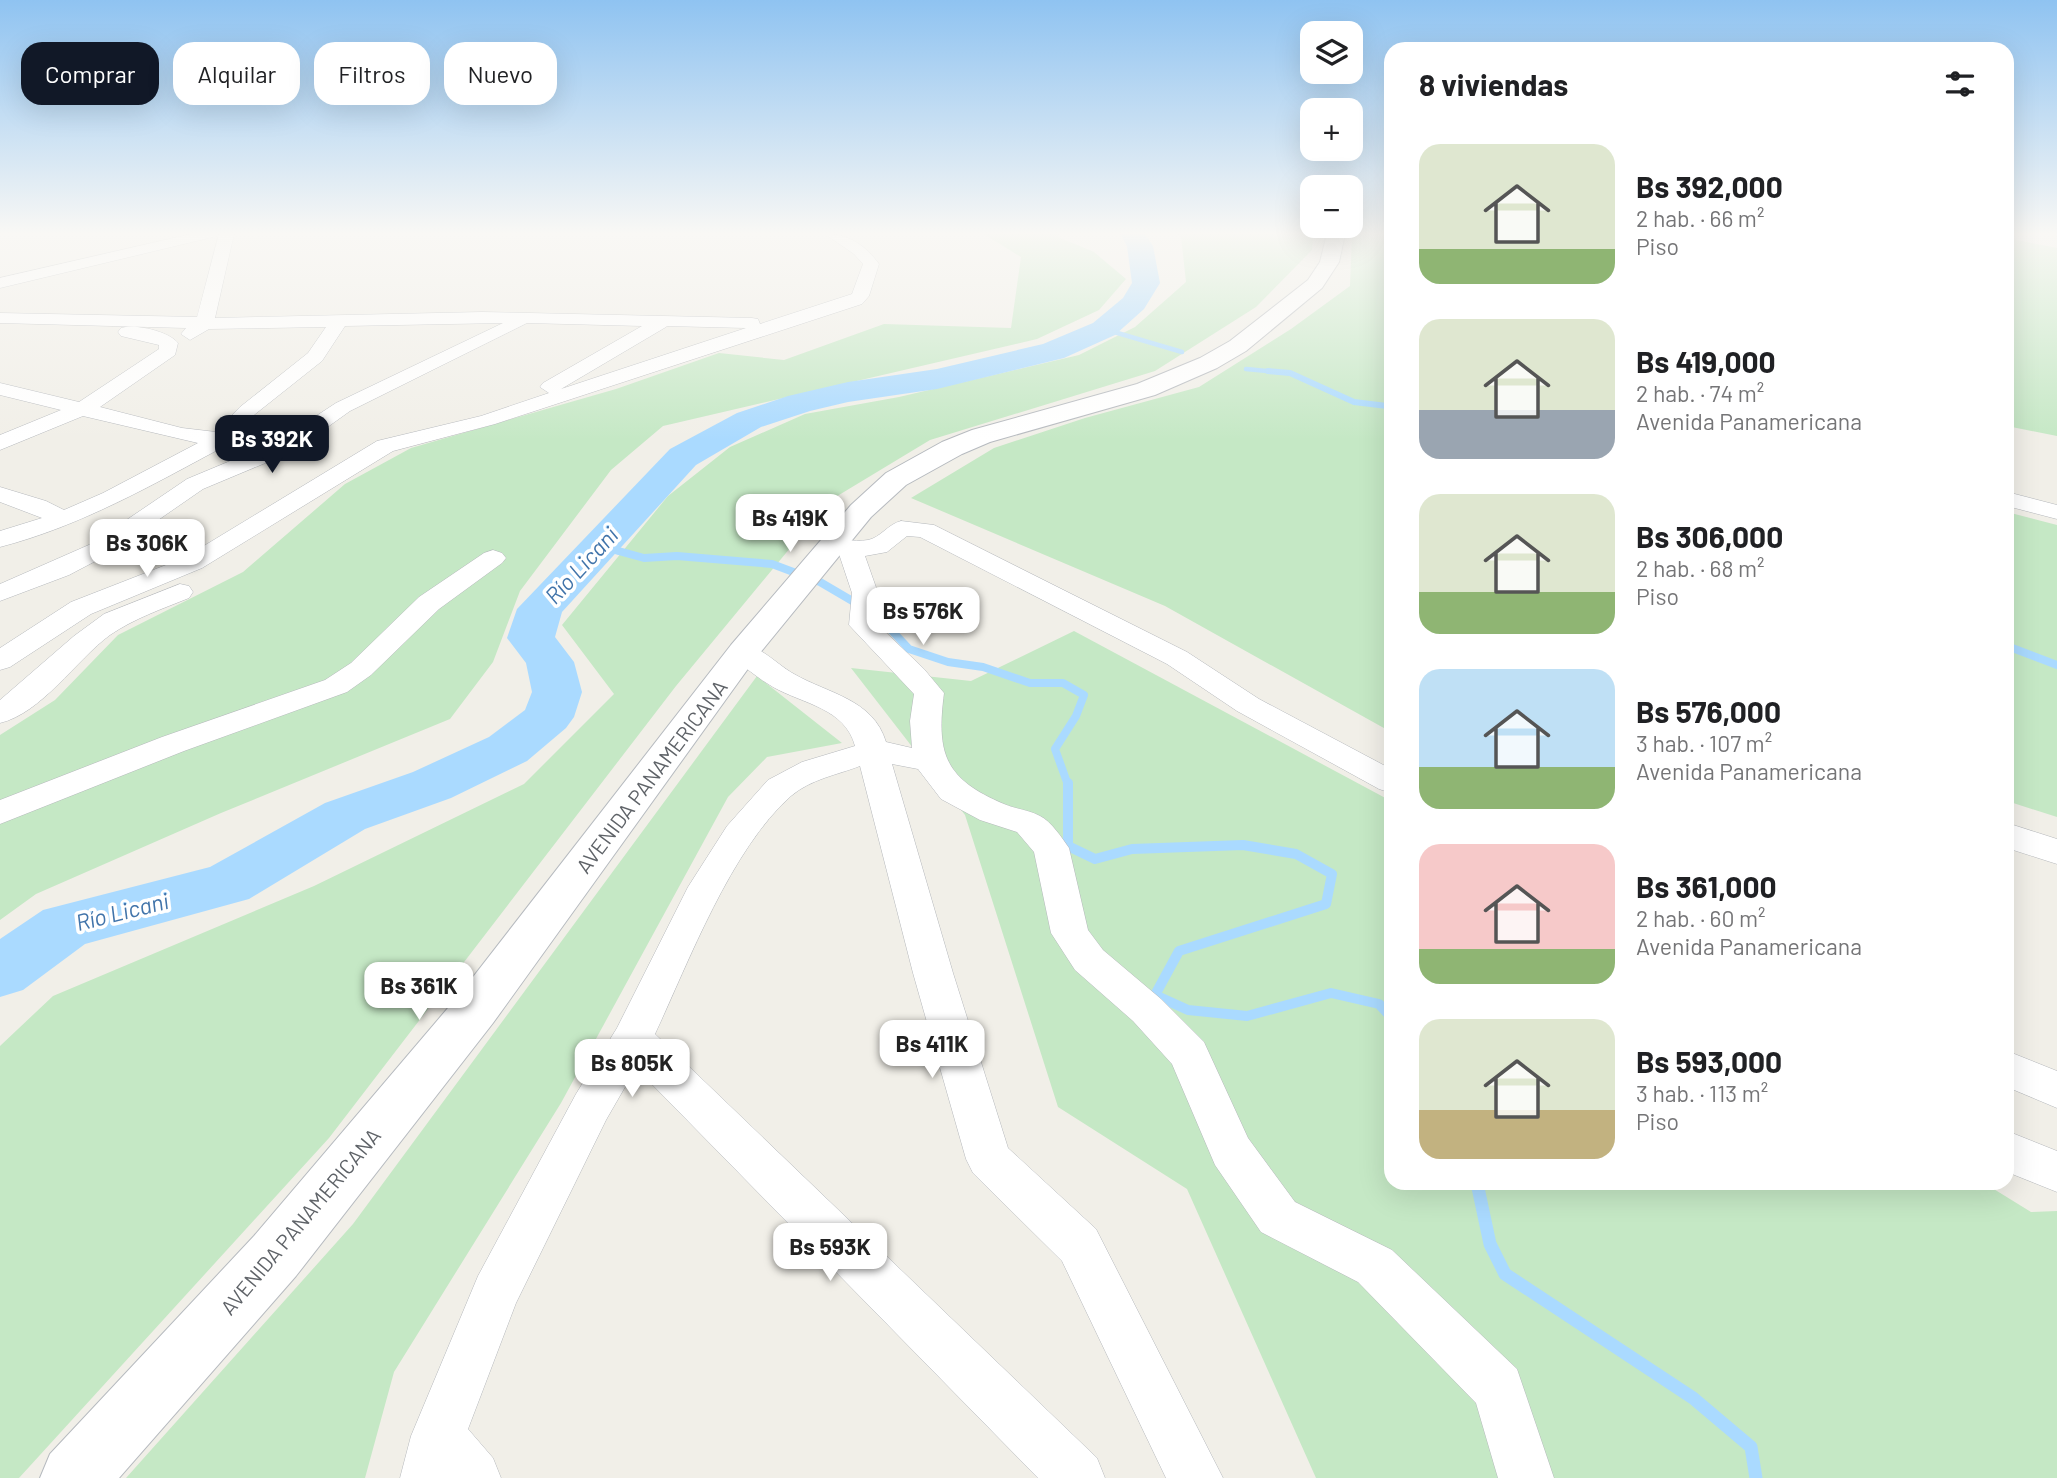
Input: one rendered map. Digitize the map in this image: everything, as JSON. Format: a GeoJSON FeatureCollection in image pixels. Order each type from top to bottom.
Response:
{"type":"FeatureCollection","features":[{"type":"Feature","properties":{"kind":"main road","name":"AVENIDA PANAMERICANA"},"geometry":{"type":"LineString","coordinates":[[74,1478],[275,1256],[476,1009],[743,652],[794,591],[837,548],[879,494],[921,463],[981,436],[1170,380],[1240,345],[1296,303]]}},
{"type":"Feature","properties":{"kind":"street"},"geometry":{"type":"LineString","coordinates":[[0,443],[84,408],[111,392],[205,324],[210,303]]}},
{"type":"Feature","properties":{"kind":"street"},"geometry":{"type":"LineString","coordinates":[[0,660],[81,608],[193,563],[385,446],[448,431],[563,397],[727,340],[846,303]]}},
{"type":"Feature","properties":{"kind":"street"},"geometry":{"type":"LineString","coordinates":[[0,318],[205,324],[482,317],[785,323]]}},
{"type":"Feature","properties":{"kind":"street"},"geometry":{"type":"LineString","coordinates":[[0,335],[43,319],[159,338],[169,343],[168,351]]}},
{"type":"Feature","properties":{"kind":"street"},"geometry":{"type":"LineString","coordinates":[[0,593],[60,569],[100,549],[195,484],[286,446],[343,407],[475,341],[527,319]]}},
{"type":"Feature","properties":{"kind":"street"},"geometry":{"type":"LineString","coordinates":[[0,539],[63,519],[111,498],[222,439],[247,411],[315,356],[339,322]]}},
{"type":"Feature","properties":{"kind":"street"},"geometry":{"type":"LineString","coordinates":[[448,431],[557,384],[661,322]]}},
{"type":"Feature","properties":{"kind":"street"},"geometry":{"type":"LineString","coordinates":[[0,389],[182,434],[286,446]]}},
{"type":"Feature","properties":{"kind":"street"},"geometry":{"type":"LineString","coordinates":[[0,714],[15,705],[87,641],[115,620],[213,576],[248,550],[322,483]]}},
{"type":"Feature","properties":{"kind":"street"},"geometry":{"type":"LineString","coordinates":[[0,494],[38,506],[63,519]]}},
{"type":"Feature","properties":{"kind":"street"},"geometry":{"type":"LineString","coordinates":[[2014,501],[2057,512]]}},
{"type":"Feature","properties":{"kind":"street"},"geometry":{"type":"LineString","coordinates":[[837,548],[878,547],[901,528],[925,530],[1177,658],[1248,705],[1384,778]]}},
{"type":"Feature","properties":{"kind":"street"},"geometry":{"type":"LineString","coordinates":[[837,548],[865,593],[863,625],[877,642],[911,670],[929,693],[925,721],[929,761],[953,791],[992,812],[1028,824],[1051,848],[1070,933],[1089,960],[1147,1010],[1189,1054],[1231,1151],[1278,1217],[1375,1266],[1498,1388],[1526,1478]]}},
{"type":"Feature","properties":{"kind":"street"},"geometry":{"type":"LineString","coordinates":[[0,813],[173,744],[335,686],[361,669],[429,603],[493,558]]}},
{"type":"Feature","properties":{"kind":"street"},"geometry":{"type":"LineString","coordinates":[[743,652],[784,681],[840,705],[866,729],[933,972],[989,1159],[1079,1245],[1195,1478]]}},
{"type":"Feature","properties":{"kind":"street"},"geometry":{"type":"LineString","coordinates":[[473,1478],[433,1457],[495,1293],[591,1107],[632,1038],[701,896],[739,834],[780,788],[813,769],[836,764],[873,750],[929,761]]}},
{"type":"Feature","properties":{"kind":"street"},"geometry":{"type":"LineString","coordinates":[[2014,837],[2057,852]]}},
{"type":"Feature","properties":{"kind":"street"},"geometry":{"type":"LineString","coordinates":[[632,1038],[1077,1478]]}},
{"type":"Feature","properties":{"kind":"street"},"geometry":{"type":"LineString","coordinates":[[2014,1071],[2057,1090]]}},
{"type":"Feature","properties":{"kind":"street"},"geometry":{"type":"LineString","coordinates":[[2014,1154],[2057,1172]]}},
{"type":"Feature","properties":{"kind":"green space"},"geometry":{"type":"Polygon","coordinates":[[[1015,303],[1105,303],[1099,310],[1037,339],[663,426],[611,470],[520,591],[493,662],[450,719],[221,813],[36,894],[0,920],[0,735],[55,700],[118,635],[243,572],[345,484],[411,448],[616,389],[719,353],[784,360],[884,324],[1011,328],[1015,303]]]}},
{"type":"Feature","properties":{"kind":"green space"},"geometry":{"type":"Polygon","coordinates":[[[1162,303],[1260,303],[1155,371],[930,440],[829,501],[676,686],[329,1138],[19,1478],[0,1478],[0,1046],[53,996],[314,886],[524,784],[614,694],[562,625],[668,496],[730,447],[805,414],[899,397],[1079,355],[1135,327],[1162,303]]]}},
{"type":"Feature","properties":{"kind":"green space"},"geometry":{"type":"Polygon","coordinates":[[[1327,303],[1384,303],[1384,728],[1165,606],[911,498],[994,448],[1085,418],[1199,387],[1291,329],[1327,303]]]}},
{"type":"Feature","properties":{"kind":"green space"},"geometry":{"type":"Polygon","coordinates":[[[2014,303],[2057,303],[2057,436],[2014,427],[2014,303]]]}},
{"type":"Feature","properties":{"kind":"green space"},"geometry":{"type":"Polygon","coordinates":[[[2014,514],[2057,525],[2057,817],[2014,803],[2014,514]]]}},
{"type":"Feature","properties":{"kind":"green space"},"geometry":{"type":"Polygon","coordinates":[[[1074,631],[1384,797],[1384,1190],[1995,1190],[2031,1212],[2057,1211],[2057,1478],[1316,1478],[1187,1189],[1058,1107],[965,815],[851,668],[971,681],[1074,631]]]}},
{"type":"Feature","properties":{"kind":"green space"},"geometry":{"type":"Polygon","coordinates":[[[757,676],[842,743],[767,757],[728,797],[561,1103],[394,1372],[365,1478],[126,1478],[353,1224],[757,676]]]}},
{"type":"Feature","properties":{"kind":"waterway","name":"Río Licani"},"geometry":{"type":"LineString","coordinates":[[0,972],[65,926],[228,884],[345,816],[432,785],[508,749],[548,717],[557,692],[550,662],[531,638],[540,609],[683,457],[749,420],[800,403],[848,392],[937,379],[1053,351],[1104,329],[1134,303]]}},
{"type":"Feature","properties":{"kind":"waterway"},"geometry":{"type":"LineString","coordinates":[[1104,329],[1182,352]]}},
{"type":"Feature","properties":{"kind":"waterway"},"geometry":{"type":"LineString","coordinates":[[1246,369],[1287,373]]}},
{"type":"Feature","properties":{"kind":"waterway"},"geometry":{"type":"LineString","coordinates":[[1268,371],[1290,373],[1354,402],[1384,406]]}},
{"type":"Feature","properties":{"kind":"waterway"},"geometry":{"type":"LineString","coordinates":[[597,546],[621,552]]}},
{"type":"Feature","properties":{"kind":"waterway"},"geometry":{"type":"LineString","coordinates":[[615,550],[644,558],[677,556],[772,564],[820,582],[878,616],[909,649],[948,662],[983,667],[1030,683],[1063,683],[1084,695],[1076,716],[1055,749],[1068,785]]}},
{"type":"Feature","properties":{"kind":"waterway"},"geometry":{"type":"LineString","coordinates":[[2014,649],[2057,665]]}},
{"type":"Feature","properties":{"kind":"waterway"},"geometry":{"type":"LineString","coordinates":[[1068,785],[1068,846],[1095,859],[1132,849],[1243,845],[1296,854],[1332,874],[1326,904],[1179,951],[1155,995],[1188,1010],[1247,1016],[1331,993],[1379,1004],[1384,1009]]}},
{"type":"Feature","properties":{"kind":"waterway"},"geometry":{"type":"LineString","coordinates":[[1478,1190],[1490,1244],[1505,1274],[1693,1398],[1751,1447],[1756,1478]]}}]}
